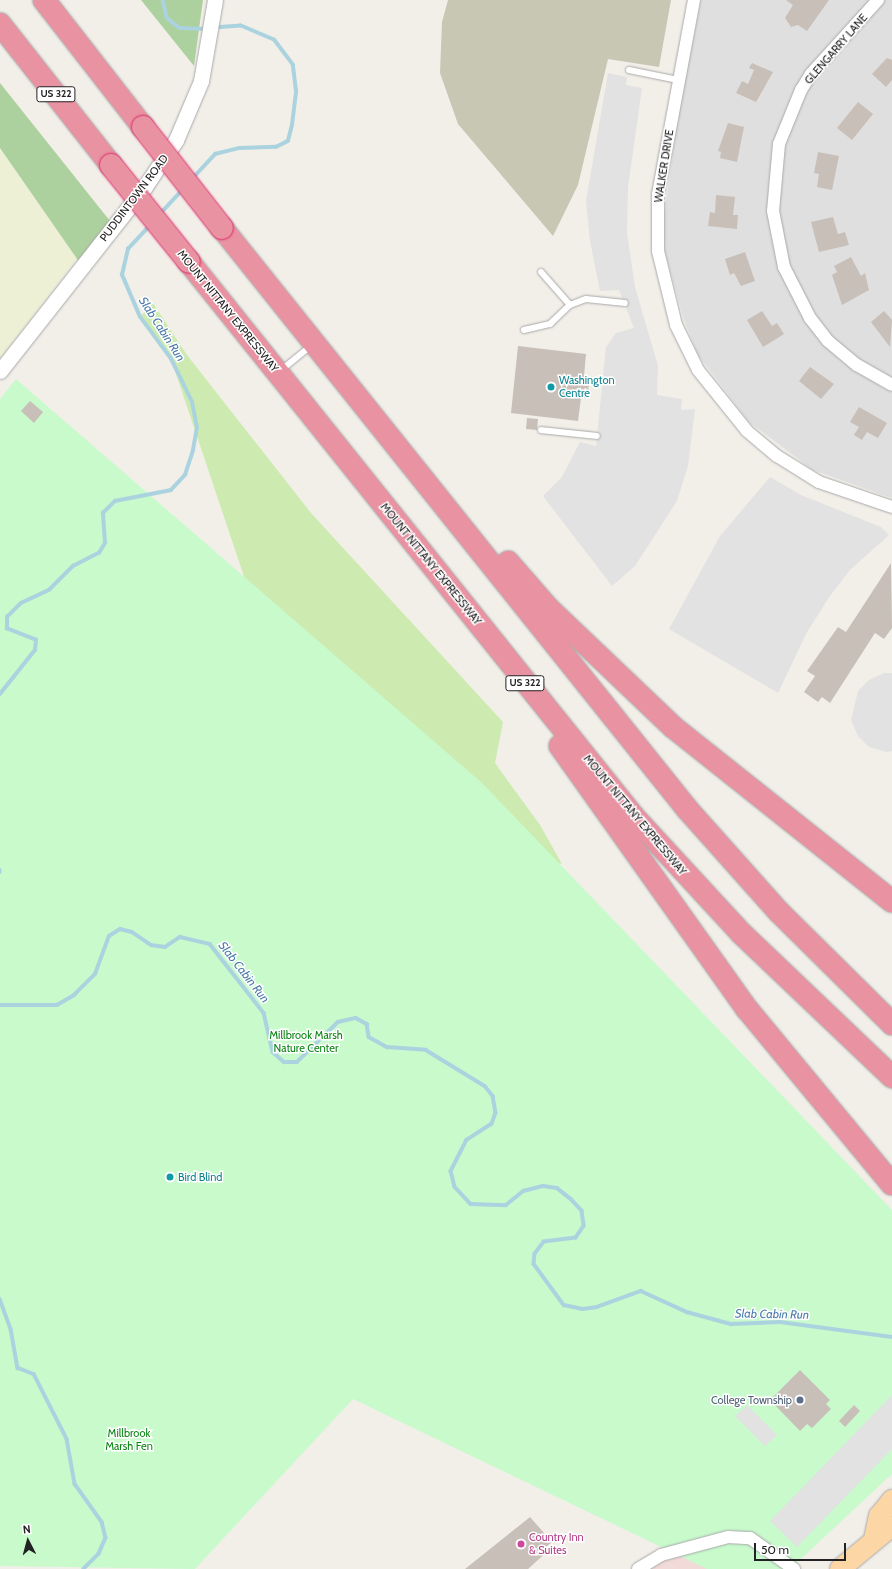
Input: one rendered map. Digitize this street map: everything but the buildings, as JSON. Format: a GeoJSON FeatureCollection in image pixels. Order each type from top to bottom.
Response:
{"type":"FeatureCollection","features":[{"type":"Feature","properties":{"kind":"highway"},"geometry":{"type":"LineString","coordinates":[[44,0],[222,228],[688,810],[779,912],[892,1024]]}},
{"type":"Feature","properties":{"kind":"highway","name":"MOUNT NITTANY EXPRESSWAY"},"geometry":{"type":"LineString","coordinates":[[0,24],[367,485],[664,851],[741,934],[892,1077]]}},
{"type":"Feature","properties":{"kind":"highway"},"geometry":{"type":"LineString","coordinates":[[254,267],[324,338],[548,608],[673,727],[892,901]]}},
{"type":"Feature","properties":{"kind":"highway"},"geometry":{"type":"LineString","coordinates":[[367,485],[427,574],[552,734],[747,1009],[892,1184]]}},
{"type":"Feature","properties":{"kind":"main road"},"geometry":{"type":"LineString","coordinates":[[874,1539],[878,1519],[892,1500]]}},
{"type":"Feature","properties":{"kind":"main road"},"geometry":{"type":"LineString","coordinates":[[840,1569],[874,1539],[892,1526]]}},
{"type":"Feature","properties":{"kind":"street","name":"WALKER DRIVE"},"geometry":{"type":"LineString","coordinates":[[694,0],[660,173],[656,228],[664,285],[688,353],[720,402],[777,456],[819,482],[892,507]]}},
{"type":"Feature","properties":{"kind":"street","name":"GLENGARRY LANE"},"geometry":{"type":"LineString","coordinates":[[878,0],[811,74],[801,90],[779,144],[773,211],[784,267],[810,318],[828,341],[856,365],[892,385]]}},
{"type":"Feature","properties":{"kind":"street","name":"PUDDINTOWN ROAD"},"geometry":{"type":"LineString","coordinates":[[0,371],[161,163],[188,116],[208,49],[215,7]]}},
{"type":"Feature","properties":{"kind":"street"},"geometry":{"type":"LineString","coordinates":[[638,1569],[661,1555],[728,1537],[750,1538],[794,1569]]}},
{"type":"Feature","properties":{"kind":"lane"},"geometry":{"type":"LineString","coordinates":[[629,70],[678,80]]}},
{"type":"Feature","properties":{"kind":"lane"},"geometry":{"type":"LineString","coordinates":[[541,272],[570,305]]}},
{"type":"Feature","properties":{"kind":"lane"},"geometry":{"type":"LineString","coordinates":[[524,330],[550,324],[570,305],[586,299],[625,303]]}},
{"type":"Feature","properties":{"kind":"lane"},"geometry":{"type":"LineString","coordinates":[[278,373],[315,343]]}},
{"type":"Feature","properties":{"kind":"lane"},"geometry":{"type":"LineString","coordinates":[[541,430],[598,436]]}},
{"type":"Feature","properties":{"kind":"shaded area"},"geometry":{"type":"Polygon","coordinates":[[[448,0],[671,0],[659,67],[608,59],[578,185],[553,236],[458,124],[440,73],[442,22],[448,0]]]}},
{"type":"Feature","properties":{"kind":"shaded area"},"geometry":{"type":"Polygon","coordinates":[[[701,0],[892,0],[892,498],[813,470],[749,422],[698,355],[684,320],[665,252],[663,222],[680,106],[701,0]]]}},
{"type":"Feature","properties":{"kind":"shaded area"},"geometry":{"type":"Polygon","coordinates":[[[608,73],[627,77],[626,85],[642,88],[628,187],[627,233],[635,287],[658,366],[657,395],[682,399],[681,410],[695,409],[688,466],[677,501],[635,566],[612,586],[543,496],[562,477],[580,442],[596,446],[606,347],[616,333],[634,328],[619,290],[600,291],[590,241],[586,201],[608,73]]]}},
{"type":"Feature","properties":{"kind":"shaded area"},"geometry":{"type":"Polygon","coordinates":[[[0,148],[77,258],[0,359],[0,148]]]}},
{"type":"Feature","properties":{"kind":"shaded area"},"geometry":{"type":"Polygon","coordinates":[[[770,477],[801,495],[881,527],[889,535],[850,570],[830,596],[807,632],[778,693],[669,629],[720,536],[770,477]]]}},
{"type":"Feature","properties":{"kind":"shaded area"},"geometry":{"type":"Polygon","coordinates":[[[884,673],[892,673],[892,751],[886,752],[869,747],[858,736],[851,720],[858,691],[869,680],[884,673]]]}},
{"type":"Feature","properties":{"kind":"shaded area"},"geometry":{"type":"Polygon","coordinates":[[[892,1395],[892,1449],[797,1547],[770,1521],[892,1395]]]}},
{"type":"Feature","properties":{"kind":"shaded area"},"geometry":{"type":"Polygon","coordinates":[[[747,1405],[777,1435],[765,1446],[735,1416],[747,1405]]]}},
{"type":"Feature","properties":{"kind":"shaded area"},"geometry":{"type":"Polygon","coordinates":[[[677,1547],[715,1569],[650,1569],[677,1547]]]}},
{"type":"Feature","properties":{"kind":"green space"},"geometry":{"type":"Polygon","coordinates":[[[141,0],[203,0],[194,66],[141,0]]]}},
{"type":"Feature","properties":{"kind":"green space"},"geometry":{"type":"Polygon","coordinates":[[[0,83],[114,226],[82,266],[0,148],[0,83]]]}},
{"type":"Feature","properties":{"kind":"green space"},"geometry":{"type":"Polygon","coordinates":[[[153,303],[187,355],[311,513],[503,722],[495,763],[540,825],[562,864],[461,838],[317,794],[171,359],[140,317],[153,303]]]}},
{"type":"Feature","properties":{"kind":"green space","name":"Millbrook Marsh Nature Center"},"geometry":{"type":"Polygon","coordinates":[[[16,379],[482,783],[892,1210],[892,1474],[790,1569],[707,1569],[353,1399],[195,1569],[0,1566],[0,399],[16,379]]]}},
{"type":"Feature","properties":{"kind":"waterway","name":"Slab Cabin Run"},"geometry":{"type":"LineString","coordinates":[[163,0],[167,18],[180,28],[206,29]]}},
{"type":"Feature","properties":{"kind":"waterway","name":"Slab Cabin Run"},"geometry":{"type":"LineString","coordinates":[[192,179],[215,154],[239,148],[276,147],[288,141],[292,125],[296,91],[293,65],[274,40],[241,26],[214,28]]}},
{"type":"Feature","properties":{"kind":"waterway","name":"Slab Cabin Run"},"geometry":{"type":"LineString","coordinates":[[160,214],[183,189]]}},
{"type":"Feature","properties":{"kind":"waterway","name":"Slab Cabin Run"},"geometry":{"type":"LineString","coordinates":[[0,694],[35,650],[36,640],[7,629],[7,617],[21,603],[49,590],[73,566],[99,553],[105,543],[103,513],[115,501],[171,490],[185,475],[193,450],[197,428],[192,402],[171,359],[140,317],[122,275],[128,249],[150,225]]}},
{"type":"Feature","properties":{"kind":"waterway","name":"Slab Cabin Run"},"geometry":{"type":"LineString","coordinates":[[0,1005],[57,1005],[74,995],[95,974],[109,936],[120,929],[132,932],[151,945],[165,947],[180,937],[210,944],[264,1013],[273,1052],[284,1062],[297,1062],[338,1022],[356,1018],[367,1024],[369,1037],[387,1047],[426,1050],[485,1086],[493,1096],[496,1113],[492,1124],[467,1140],[451,1171],[455,1187],[471,1204],[506,1205],[523,1191],[543,1186],[557,1188],[571,1199],[582,1211],[584,1226],[576,1238],[544,1242],[535,1254],[534,1264],[564,1305],[583,1309],[597,1307],[641,1291],[687,1312],[731,1324],[780,1322],[892,1337]]}},
{"type":"Feature","properties":{"kind":"waterway"},"geometry":{"type":"LineString","coordinates":[[0,1299],[11,1329],[18,1368],[34,1374],[67,1439],[75,1484],[102,1522],[106,1538],[99,1554],[84,1569]]}},
{"type":"Feature","properties":{"kind":"place","name":"Washington Centre"},"geometry":{"type":"Point","coordinates":[551,387]}},
{"type":"Feature","properties":{"kind":"place","name":"Bird Blind"},"geometry":{"type":"Point","coordinates":[170,1177]}},
{"type":"Feature","properties":{"kind":"place","name":"College Township"},"geometry":{"type":"Point","coordinates":[800,1400]}},
{"type":"Feature","properties":{"kind":"place","name":"Country Inn & Suites"},"geometry":{"type":"Point","coordinates":[521,1544]}},
{"type":"Feature","properties":{"kind":"park label","name":"Millbrook Marsh Fen"},"geometry":{"type":"Point","coordinates":[129,1440]}}]}
